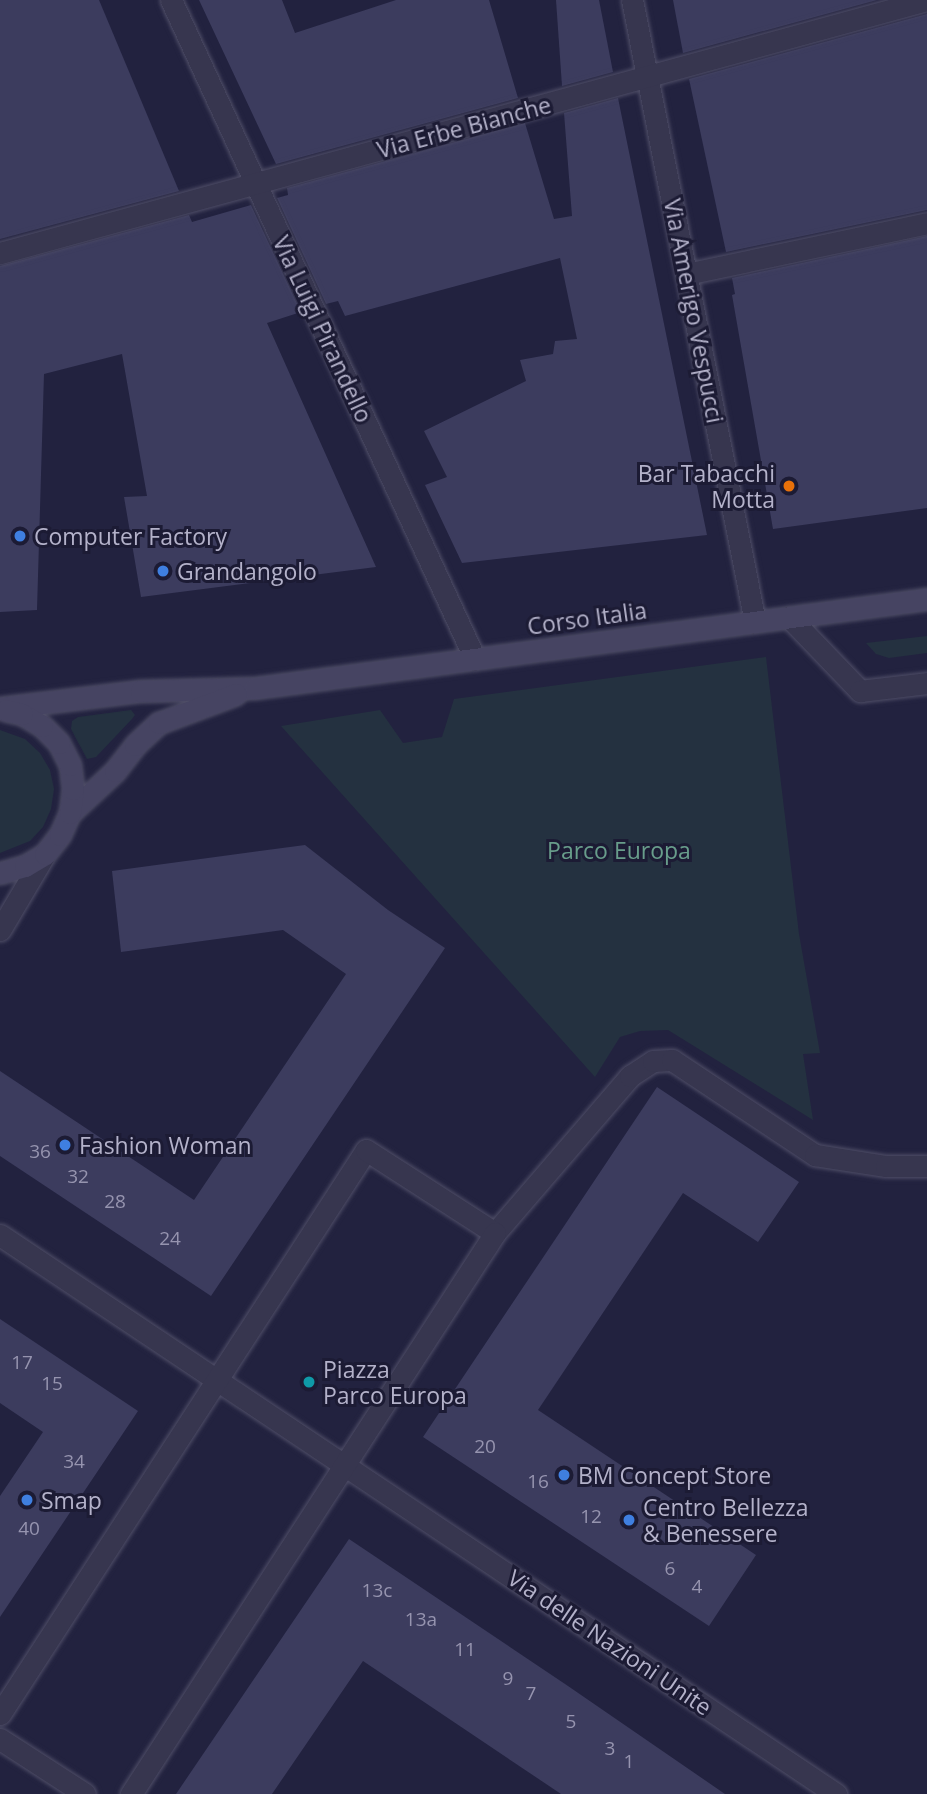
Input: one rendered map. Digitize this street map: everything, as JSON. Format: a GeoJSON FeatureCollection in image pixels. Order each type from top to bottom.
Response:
{"type":"FeatureCollection","features":[{"type":"Feature","properties":{"kind":"main road","name":"Corso Italia"},"geometry":{"type":"LineString","coordinates":[[255,688],[927,599]]}},
{"type":"Feature","properties":{"kind":"main road"},"geometry":{"type":"LineString","coordinates":[[0,708],[141,691],[255,688]]}},
{"type":"Feature","properties":{"kind":"main road"},"geometry":{"type":"LineString","coordinates":[[70,813],[116,771],[135,745],[159,723],[255,688]]}},
{"type":"Feature","properties":{"kind":"main road"},"geometry":{"type":"LineString","coordinates":[[0,708],[22,714],[43,726],[59,743],[70,765],[73,789],[70,813],[61,835],[45,854],[25,866],[0,873]]}},
{"type":"Feature","properties":{"kind":"street","name":"Via Luigi Pirandello"},"geometry":{"type":"LineString","coordinates":[[171,0],[475,659]]}},
{"type":"Feature","properties":{"kind":"street","name":"Via Amerigo Vespucci"},"geometry":{"type":"LineString","coordinates":[[632,0],[755,622]]}},
{"type":"Feature","properties":{"kind":"street","name":"Via Erbe Bianche"},"geometry":{"type":"LineString","coordinates":[[0,253],[927,0]]}},
{"type":"Feature","properties":{"kind":"street"},"geometry":{"type":"LineString","coordinates":[[686,274],[927,223]]}},
{"type":"Feature","properties":{"kind":"street"},"geometry":{"type":"LineString","coordinates":[[789,617],[860,691],[927,683]]}},
{"type":"Feature","properties":{"kind":"street"},"geometry":{"type":"LineString","coordinates":[[0,930],[45,854]]}},
{"type":"Feature","properties":{"kind":"street"},"geometry":{"type":"LineString","coordinates":[[131,1794],[495,1233],[630,1076],[653,1061],[672,1060],[815,1155],[886,1166],[927,1166]]}},
{"type":"Feature","properties":{"kind":"street"},"geometry":{"type":"LineString","coordinates":[[0,1714],[366,1150],[495,1233]]}},
{"type":"Feature","properties":{"kind":"street","name":"Via delle Nazioni Unite"},"geometry":{"type":"LineString","coordinates":[[0,1235],[836,1794]]}},
{"type":"Feature","properties":{"kind":"street"},"geometry":{"type":"LineString","coordinates":[[0,1740],[85,1794]]}},
{"type":"Feature","properties":{"kind":"green space"},"geometry":{"type":"Polygon","coordinates":[[[927,636],[927,653],[889,658],[876,654],[866,643],[927,636]]]}},
{"type":"Feature","properties":{"kind":"green space","name":"Parco Europa"},"geometry":{"type":"Polygon","coordinates":[[[766,657],[799,934],[820,1053],[803,1054],[813,1120],[668,1030],[640,1031],[620,1037],[595,1077],[281,726],[380,710],[403,743],[442,737],[454,699],[766,657]]]}},
{"type":"Feature","properties":{"kind":"green space"},"geometry":{"type":"Polygon","coordinates":[[[131,710],[135,715],[132,719],[96,757],[87,759],[71,729],[72,721],[78,717],[131,710]]]}},
{"type":"Feature","properties":{"kind":"green space"},"geometry":{"type":"Polygon","coordinates":[[[0,730],[25,739],[40,753],[50,770],[54,789],[51,809],[43,827],[30,841],[0,853],[0,730]]]}},
{"type":"Feature","properties":{"kind":"building"},"geometry":{"type":"Polygon","coordinates":[[[0,0],[99,0],[179,191],[0,239],[0,0]]]}},
{"type":"Feature","properties":{"kind":"building"},"geometry":{"type":"Polygon","coordinates":[[[199,0],[282,0],[295,33],[396,0],[489,0],[518,98],[276,164],[199,0]]]}},
{"type":"Feature","properties":{"kind":"building"},"geometry":{"type":"Polygon","coordinates":[[[556,0],[599,0],[613,72],[562,86],[556,0]]]}},
{"type":"Feature","properties":{"kind":"building"},"geometry":{"type":"Polygon","coordinates":[[[673,0],[877,0],[683,53],[673,0]]]}},
{"type":"Feature","properties":{"kind":"building"},"geometry":{"type":"Polygon","coordinates":[[[927,14],[927,210],[726,252],[689,79],[927,14]]]}},
{"type":"Feature","properties":{"kind":"building"},"geometry":{"type":"Polygon","coordinates":[[[618,98],[707,535],[462,563],[425,485],[447,477],[424,431],[526,381],[520,360],[553,354],[555,341],[577,339],[560,258],[345,316],[338,301],[326,304],[277,198],[288,195],[287,188],[525,123],[554,219],[572,216],[564,113],[618,98]]]}},
{"type":"Feature","properties":{"kind":"building"},"geometry":{"type":"Polygon","coordinates":[[[251,205],[301,312],[267,323],[376,567],[141,597],[124,497],[147,496],[122,354],[44,374],[37,610],[0,612],[0,266],[189,215],[192,222],[251,205]]]}},
{"type":"Feature","properties":{"kind":"building"},"geometry":{"type":"Polygon","coordinates":[[[927,236],[927,508],[773,529],[732,295],[735,294],[732,278],[927,236]]]}},
{"type":"Feature","properties":{"kind":"building"},"geometry":{"type":"Polygon","coordinates":[[[305,845],[388,910],[445,948],[211,1296],[0,1156],[0,1071],[194,1200],[346,974],[283,930],[121,952],[112,871],[305,845]]]}},
{"type":"Feature","properties":{"kind":"building"},"geometry":{"type":"Polygon","coordinates":[[[657,1087],[799,1182],[758,1242],[683,1193],[538,1410],[756,1555],[709,1626],[423,1437],[657,1087]]]}},
{"type":"Feature","properties":{"kind":"building"},"geometry":{"type":"Polygon","coordinates":[[[0,1319],[138,1411],[0,1617],[0,1496],[43,1432],[0,1403],[0,1319]]]}},
{"type":"Feature","properties":{"kind":"building"},"geometry":{"type":"Polygon","coordinates":[[[349,1539],[725,1794],[561,1794],[363,1661],[272,1794],[176,1794],[349,1539]]]}},
{"type":"Feature","properties":{"kind":"place","name":"Bar Tabacchi Motta"},"geometry":{"type":"Point","coordinates":[789,486]}},
{"type":"Feature","properties":{"kind":"place","name":"Computer Factory"},"geometry":{"type":"Point","coordinates":[20,536]}},
{"type":"Feature","properties":{"kind":"place","name":"Grandangolo"},"geometry":{"type":"Point","coordinates":[163,571]}},
{"type":"Feature","properties":{"kind":"place","name":"Fashion Woman"},"geometry":{"type":"Point","coordinates":[65,1145]}},
{"type":"Feature","properties":{"kind":"place","name":"Piazza Parco Europa"},"geometry":{"type":"Point","coordinates":[309,1382]}},
{"type":"Feature","properties":{"kind":"place","name":"BM Concept Store"},"geometry":{"type":"Point","coordinates":[564,1475]}},
{"type":"Feature","properties":{"kind":"place","name":"Smap"},"geometry":{"type":"Point","coordinates":[27,1500]}},
{"type":"Feature","properties":{"kind":"place","name":"Centro Bellezza & Benessere"},"geometry":{"type":"Point","coordinates":[629,1520]}}]}
